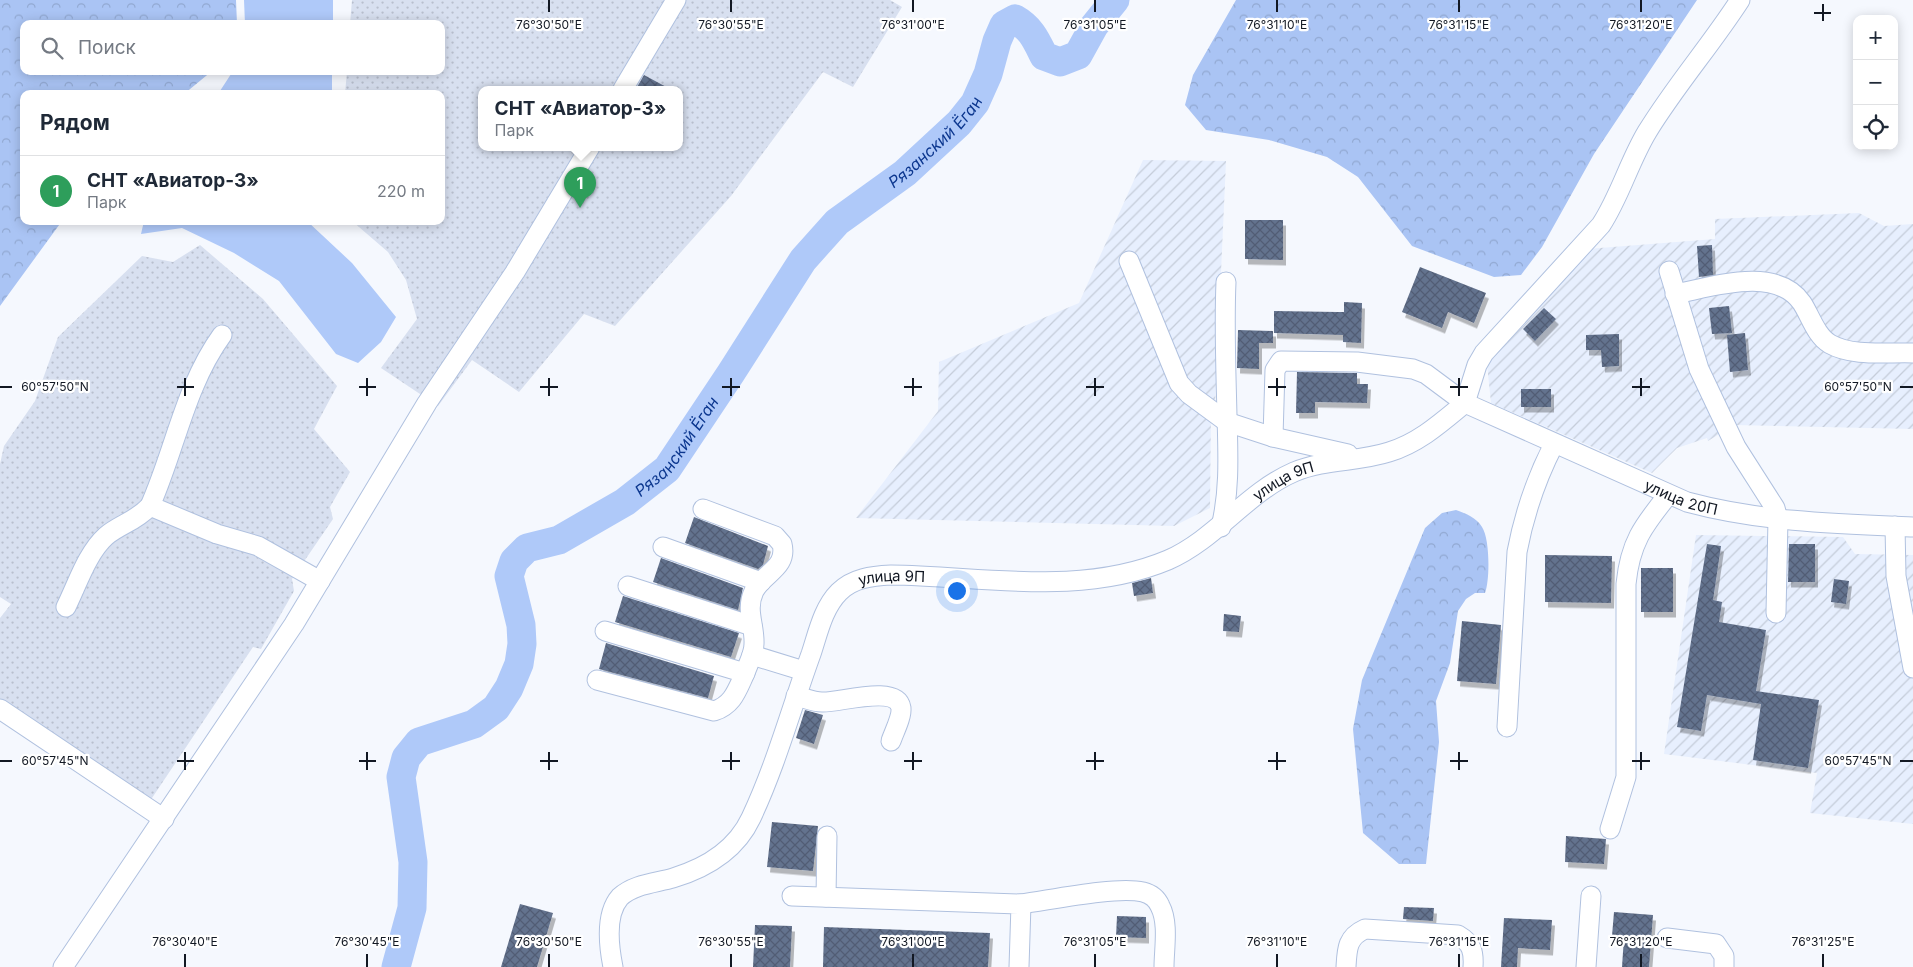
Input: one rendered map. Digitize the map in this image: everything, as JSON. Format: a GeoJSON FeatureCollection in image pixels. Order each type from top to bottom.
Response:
{"type":"FeatureCollection","features":[{"type":"Feature","properties":{"kind":"street"},"geometry":{"type":"LineString","coordinates":[[625,86],[676,0]]}},
{"type":"Feature","properties":{"kind":"street"},"geometry":{"type":"LineString","coordinates":[[1465,404],[1477,366],[1484,353],[1601,225],[1610,211],[1629,166],[1648,131],[1740,0]]}},
{"type":"Feature","properties":{"kind":"street"},"geometry":{"type":"LineString","coordinates":[[63,967],[164,820],[294,624],[427,404],[515,272],[588,151]]}},
{"type":"Feature","properties":{"kind":"street"},"geometry":{"type":"LineString","coordinates":[[1129,261],[1179,383],[1189,394],[1227,422],[1273,437],[1327,451],[1368,456]]}},
{"type":"Feature","properties":{"kind":"street"},"geometry":{"type":"LineString","coordinates":[[1669,271],[1699,369],[1736,447],[1770,498],[1778,519],[1776,613]]}},
{"type":"Feature","properties":{"kind":"street"},"geometry":{"type":"LineString","coordinates":[[1221,527],[1227,498],[1224,325],[1226,282]]}},
{"type":"Feature","properties":{"kind":"street"},"geometry":{"type":"LineString","coordinates":[[1676,294],[1728,283],[1770,282],[1794,292],[1821,336],[1839,348],[1913,353]]}},
{"type":"Feature","properties":{"kind":"street"},"geometry":{"type":"LineString","coordinates":[[66,607],[96,548],[104,538],[114,530],[140,517],[150,506],[182,415],[210,352],[222,335]]}},
{"type":"Feature","properties":{"kind":"street","name":"улица 20П"},"geometry":{"type":"LineString","coordinates":[[1273,437],[1275,370],[1277,364],[1288,360],[1356,362],[1413,369],[1426,374],[1465,404],[1668,495],[1710,508],[1778,519],[1904,526]]}},
{"type":"Feature","properties":{"kind":"street","name":"улица 9П"},"geometry":{"type":"LineString","coordinates":[[613,967],[610,937],[611,921],[612,913],[620,898],[633,889],[673,878],[702,866],[722,855],[737,842],[765,789],[804,671],[829,605],[838,592],[850,583],[868,577],[891,575],[1042,583],[1103,577],[1132,571],[1168,560],[1221,527],[1246,502],[1268,486],[1294,472],[1332,461],[1389,452],[1425,435],[1465,404]]}},
{"type":"Feature","properties":{"kind":"street"},"geometry":{"type":"LineString","coordinates":[[1507,727],[1517,552],[1522,530],[1542,470],[1554,444]]}},
{"type":"Feature","properties":{"kind":"street"},"geometry":{"type":"LineString","coordinates":[[1610,829],[1626,777],[1626,584],[1630,558],[1643,526],[1668,495]]}},
{"type":"Feature","properties":{"kind":"street"},"geometry":{"type":"LineString","coordinates":[[150,506],[218,534],[258,546],[320,581]]}},
{"type":"Feature","properties":{"kind":"street"},"geometry":{"type":"LineString","coordinates":[[597,680],[714,711],[724,708],[730,702],[745,674],[752,655],[754,643],[749,609],[751,599],[761,582],[775,570],[780,562],[783,547],[779,539],[703,509]]}},
{"type":"Feature","properties":{"kind":"street"},"geometry":{"type":"LineString","coordinates":[[1904,526],[1904,576],[1913,668]]}},
{"type":"Feature","properties":{"kind":"street"},"geometry":{"type":"LineString","coordinates":[[663,547],[761,582]]}},
{"type":"Feature","properties":{"kind":"street"},"geometry":{"type":"LineString","coordinates":[[628,586],[752,626]]}},
{"type":"Feature","properties":{"kind":"street"},"geometry":{"type":"LineString","coordinates":[[605,631],[745,674]]}},
{"type":"Feature","properties":{"kind":"street"},"geometry":{"type":"LineString","coordinates":[[752,655],[804,671]]}},
{"type":"Feature","properties":{"kind":"street"},"geometry":{"type":"LineString","coordinates":[[796,696],[823,702],[874,696],[893,698],[899,703],[901,710],[891,741]]}},
{"type":"Feature","properties":{"kind":"street"},"geometry":{"type":"LineString","coordinates":[[0,709],[164,820]]}},
{"type":"Feature","properties":{"kind":"street"},"geometry":{"type":"LineString","coordinates":[[826,897],[827,836]]}},
{"type":"Feature","properties":{"kind":"street"},"geometry":{"type":"LineString","coordinates":[[792,896],[1021,904],[1121,891],[1146,892],[1155,898],[1161,907],[1164,929],[1164,967]]}},
{"type":"Feature","properties":{"kind":"street"},"geometry":{"type":"LineString","coordinates":[[1586,967],[1591,896]]}},
{"type":"Feature","properties":{"kind":"street"},"geometry":{"type":"LineString","coordinates":[[1020,967],[1021,904]]}},
{"type":"Feature","properties":{"kind":"street"},"geometry":{"type":"LineString","coordinates":[[1346,967],[1350,941],[1355,934],[1364,929],[1458,935],[1466,939],[1471,946],[1473,967]]}},
{"type":"Feature","properties":{"kind":"street"},"geometry":{"type":"LineString","coordinates":[[1667,938],[1716,944],[1724,956],[1724,967]]}},
{"type":"Feature","properties":{"kind":"shaded area"},"geometry":{"type":"Polygon","coordinates":[[[244,0],[333,0],[333,20],[245,20],[244,0]]]}},
{"type":"Feature","properties":{"kind":"shaded area"},"geometry":{"type":"Polygon","coordinates":[[[352,0],[890,0],[902,7],[853,87],[823,72],[731,196],[615,326],[584,314],[519,392],[472,360],[438,406],[381,368],[417,319],[406,280],[388,252],[357,225],[445,225],[445,90],[345,90],[347,75],[445,75],[445,20],[350,20],[352,0]]]}},
{"type":"Feature","properties":{"kind":"shaded area"},"geometry":{"type":"Polygon","coordinates":[[[230,75],[332,75],[332,90],[221,90],[230,75]]]}},
{"type":"Feature","properties":{"kind":"shaded area"},"geometry":{"type":"Polygon","coordinates":[[[1143,160],[1226,161],[1215,406],[1211,413],[1210,508],[1174,526],[856,518],[938,411],[939,362],[1079,303],[1143,160]]]}},
{"type":"Feature","properties":{"kind":"shaded area"},"geometry":{"type":"Polygon","coordinates":[[[1859,213],[1884,226],[1913,224],[1913,429],[1734,425],[1708,441],[1707,438],[1677,448],[1652,473],[1491,403],[1487,364],[1587,249],[1715,239],[1715,219],[1859,213]]]}},
{"type":"Feature","properties":{"kind":"shaded area"},"geometry":{"type":"Polygon","coordinates":[[[143,225],[311,225],[352,263],[396,317],[381,342],[358,363],[336,354],[279,281],[234,253],[182,228],[141,234],[143,225]]]}},
{"type":"Feature","properties":{"kind":"shaded area"},"geometry":{"type":"Polygon","coordinates":[[[200,245],[263,299],[337,386],[314,429],[350,472],[330,507],[333,519],[292,579],[294,591],[261,649],[253,647],[150,801],[0,700],[0,618],[11,604],[0,597],[0,464],[4,446],[35,401],[58,337],[142,256],[173,262],[200,245]]]}},
{"type":"Feature","properties":{"kind":"shaded area"},"geometry":{"type":"Polygon","coordinates":[[[1696,535],[1843,537],[1855,554],[1913,555],[1913,824],[1810,813],[1817,773],[1664,754],[1696,535]]]}},
{"type":"Feature","properties":{"kind":"green space"},"geometry":{"type":"Polygon","coordinates":[[[0,0],[236,0],[237,20],[20,20],[20,75],[207,75],[189,90],[20,90],[20,225],[59,225],[0,306],[0,0]]]}},
{"type":"Feature","properties":{"kind":"green space"},"geometry":{"type":"Polygon","coordinates":[[[1236,0],[1697,0],[1594,154],[1542,247],[1521,275],[1494,277],[1412,246],[1358,177],[1327,157],[1269,140],[1206,130],[1185,105],[1193,75],[1236,0]]]}},
{"type":"Feature","properties":{"kind":"green space"},"geometry":{"type":"Polygon","coordinates":[[[1456,510],[1474,518],[1485,533],[1488,560],[1487,587],[1485,593],[1475,593],[1466,599],[1458,611],[1450,663],[1436,701],[1439,742],[1426,864],[1399,864],[1363,833],[1353,729],[1362,680],[1425,528],[1442,513],[1456,510]]]}},
{"type":"Feature","properties":{"kind":"building"},"geometry":{"type":"Polygon","coordinates":[[[644,75],[664,86],[638,86],[644,75]]]}},
{"type":"Feature","properties":{"kind":"building"},"geometry":{"type":"Polygon","coordinates":[[[1245,220],[1283,220],[1283,260],[1245,259],[1245,220]]]}},
{"type":"Feature","properties":{"kind":"building"},"geometry":{"type":"Polygon","coordinates":[[[1712,245],[1713,275],[1699,277],[1697,246],[1712,245]]]}},
{"type":"Feature","properties":{"kind":"building"},"geometry":{"type":"Polygon","coordinates":[[[1420,267],[1486,293],[1474,323],[1448,312],[1442,328],[1402,312],[1420,267]]]}},
{"type":"Feature","properties":{"kind":"building"},"geometry":{"type":"Polygon","coordinates":[[[1344,302],[1362,303],[1361,343],[1343,342],[1343,335],[1274,333],[1274,311],[1344,312],[1344,302]]]}},
{"type":"Feature","properties":{"kind":"building"},"geometry":{"type":"Polygon","coordinates":[[[1729,306],[1732,333],[1712,334],[1709,308],[1729,306]]]}},
{"type":"Feature","properties":{"kind":"building"},"geometry":{"type":"Polygon","coordinates":[[[1544,308],[1556,319],[1535,341],[1523,329],[1544,308]]]}},
{"type":"Feature","properties":{"kind":"building"},"geometry":{"type":"Polygon","coordinates":[[[1238,330],[1273,331],[1273,343],[1259,343],[1259,369],[1237,368],[1238,330]]]}},
{"type":"Feature","properties":{"kind":"building"},"geometry":{"type":"Polygon","coordinates":[[[1745,333],[1748,370],[1730,372],[1727,335],[1745,333]]]}},
{"type":"Feature","properties":{"kind":"building"},"geometry":{"type":"Polygon","coordinates":[[[1619,334],[1619,366],[1602,367],[1601,350],[1586,350],[1586,335],[1619,334]]]}},
{"type":"Feature","properties":{"kind":"building"},"geometry":{"type":"Polygon","coordinates":[[[1297,372],[1357,373],[1357,384],[1368,384],[1367,403],[1315,402],[1315,413],[1296,413],[1297,372]]]}},
{"type":"Feature","properties":{"kind":"building"},"geometry":{"type":"Polygon","coordinates":[[[1521,389],[1551,389],[1551,407],[1521,407],[1521,389]]]}},
{"type":"Feature","properties":{"kind":"building"},"geometry":{"type":"Polygon","coordinates":[[[694,517],[768,546],[763,565],[758,569],[685,543],[694,517]]]}},
{"type":"Feature","properties":{"kind":"building"},"geometry":{"type":"Polygon","coordinates":[[[1707,544],[1721,546],[1713,600],[1722,602],[1719,622],[1766,630],[1756,691],[1819,700],[1808,768],[1753,760],[1761,704],[1707,695],[1701,731],[1677,727],[1707,544]]]}},
{"type":"Feature","properties":{"kind":"building"},"geometry":{"type":"Polygon","coordinates":[[[1789,544],[1815,544],[1815,582],[1788,582],[1789,544]]]}},
{"type":"Feature","properties":{"kind":"building"},"geometry":{"type":"Polygon","coordinates":[[[1545,555],[1612,556],[1611,603],[1545,602],[1545,555]]]}},
{"type":"Feature","properties":{"kind":"building"},"geometry":{"type":"Polygon","coordinates":[[[661,558],[743,588],[738,610],[653,582],[661,558]]]}},
{"type":"Feature","properties":{"kind":"building"},"geometry":{"type":"Polygon","coordinates":[[[1641,568],[1673,568],[1673,612],[1641,612],[1641,568]]]}},
{"type":"Feature","properties":{"kind":"building"},"geometry":{"type":"Polygon","coordinates":[[[1151,578],[1153,593],[1134,596],[1132,583],[1151,578]]]}},
{"type":"Feature","properties":{"kind":"building"},"geometry":{"type":"Polygon","coordinates":[[[1834,579],[1849,581],[1846,604],[1831,602],[1834,579]]]}},
{"type":"Feature","properties":{"kind":"building"},"geometry":{"type":"Polygon","coordinates":[[[623,596],[739,633],[731,657],[615,622],[623,596]]]}},
{"type":"Feature","properties":{"kind":"building"},"geometry":{"type":"Polygon","coordinates":[[[1224,614],[1241,616],[1239,632],[1223,631],[1224,614]]]}},
{"type":"Feature","properties":{"kind":"building"},"geometry":{"type":"Polygon","coordinates":[[[1462,621],[1501,625],[1496,684],[1457,681],[1462,621]]]}},
{"type":"Feature","properties":{"kind":"building"},"geometry":{"type":"Polygon","coordinates":[[[606,643],[714,676],[708,698],[599,669],[606,643]]]}},
{"type":"Feature","properties":{"kind":"building"},"geometry":{"type":"Polygon","coordinates":[[[805,710],[823,715],[814,744],[796,738],[805,710]]]}},
{"type":"Feature","properties":{"kind":"building"},"geometry":{"type":"Polygon","coordinates":[[[772,822],[818,826],[813,871],[767,867],[772,822]]]}},
{"type":"Feature","properties":{"kind":"building"},"geometry":{"type":"Polygon","coordinates":[[[1566,836],[1606,839],[1604,864],[1565,862],[1566,836]]]}},
{"type":"Feature","properties":{"kind":"building"},"geometry":{"type":"Polygon","coordinates":[[[520,904],[553,913],[537,967],[501,967],[520,904]]]}},
{"type":"Feature","properties":{"kind":"building"},"geometry":{"type":"Polygon","coordinates":[[[1404,907],[1434,908],[1433,921],[1403,919],[1404,907]]]}},
{"type":"Feature","properties":{"kind":"building"},"geometry":{"type":"Polygon","coordinates":[[[1614,912],[1653,915],[1649,967],[1622,967],[1624,937],[1612,936],[1614,912]]]}},
{"type":"Feature","properties":{"kind":"building"},"geometry":{"type":"Polygon","coordinates":[[[1117,916],[1146,917],[1146,938],[1116,937],[1117,916]]]}},
{"type":"Feature","properties":{"kind":"building"},"geometry":{"type":"Polygon","coordinates":[[[1504,918],[1552,920],[1550,950],[1518,948],[1517,967],[1501,967],[1504,918]]]}},
{"type":"Feature","properties":{"kind":"building"},"geometry":{"type":"Polygon","coordinates":[[[755,925],[792,926],[790,967],[753,967],[755,925]]]}},
{"type":"Feature","properties":{"kind":"building"},"geometry":{"type":"Polygon","coordinates":[[[824,927],[990,933],[988,967],[823,967],[824,927]]]}},
{"type":"Feature","properties":{"kind":"waterway","name":"Рязанский Ёган"},"geometry":{"type":"LineString","coordinates":[[396,967],[412,908],[413,862],[401,777],[406,758],[419,742],[474,724],[496,708],[509,688],[519,664],[522,644],[521,625],[509,576],[514,561],[527,548],[559,540],[625,502],[667,469],[803,260],[837,222],[905,173],[959,123],[975,103],[988,74],[997,41],[1004,25],[1015,19],[1025,26],[1044,56],[1060,62],[1078,55],[1094,26],[1115,0]]}},
{"type":"Feature","properties":{"kind":"place","name":"СНТ «Авиатор-3»"},"geometry":{"type":"Point","coordinates":[580,208]}}]}
